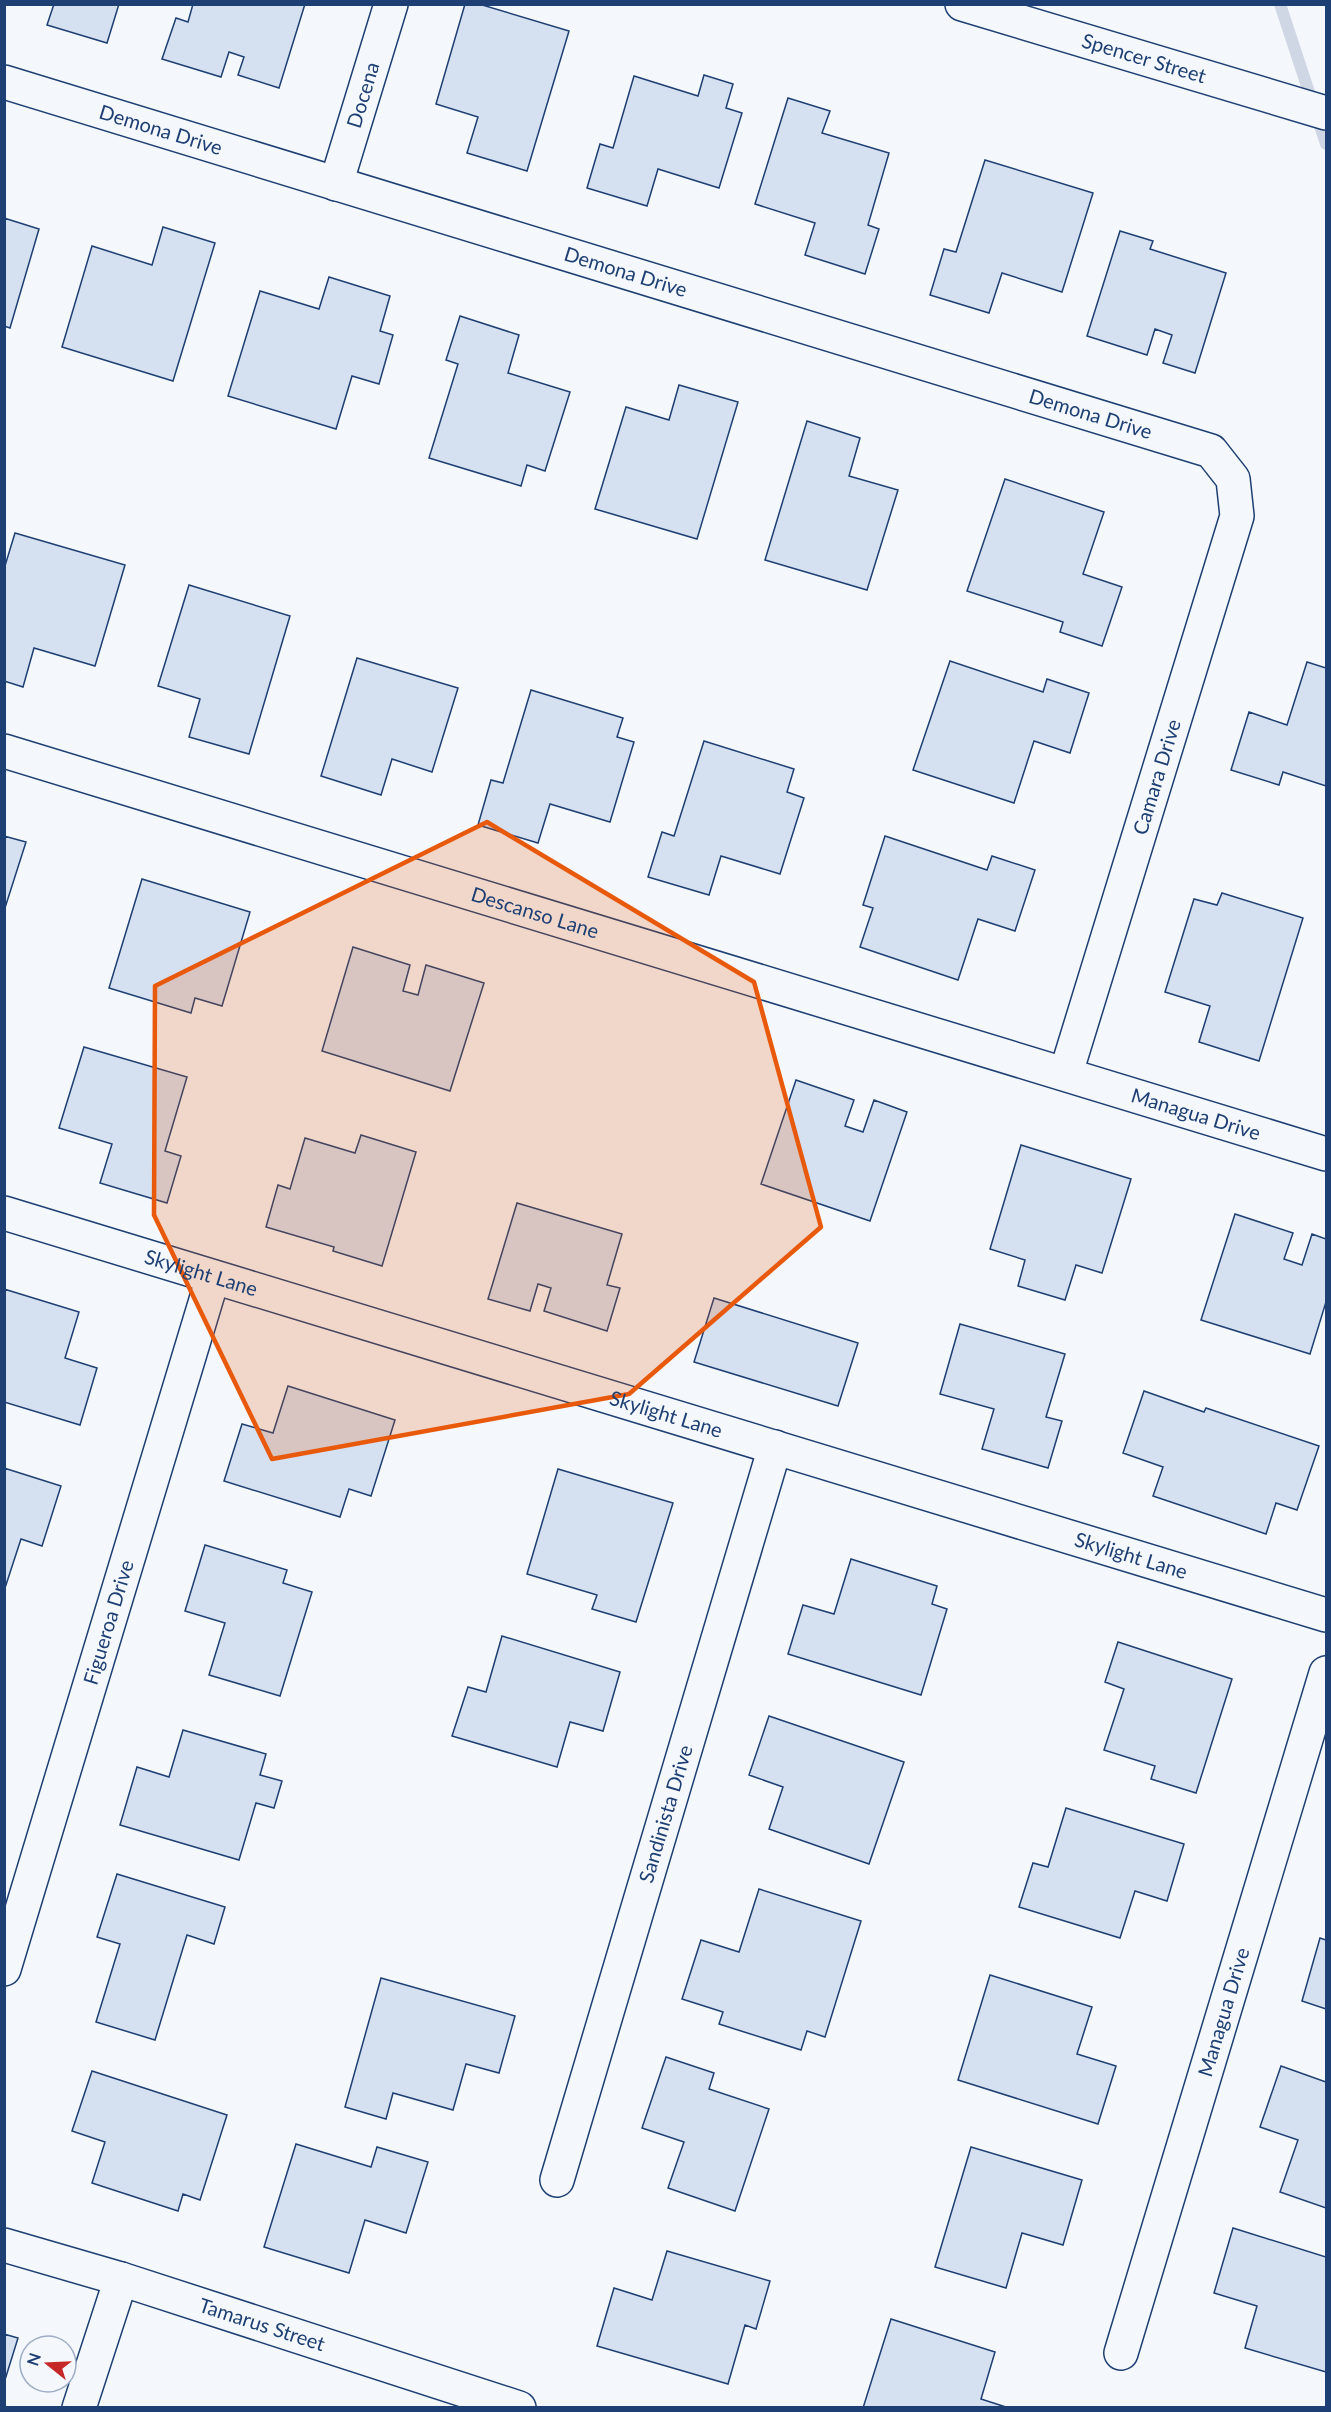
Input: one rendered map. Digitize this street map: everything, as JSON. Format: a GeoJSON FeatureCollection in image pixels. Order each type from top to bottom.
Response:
{"type":"FeatureCollection","features":[{"type":"Feature","properties":{"kind":"street","name":"Docena"},"geometry":{"type":"LineString","coordinates":[[336,184],[391,4]]}},
{"type":"Feature","properties":{"kind":"street","name":"Spencer Street"},"geometry":{"type":"LineString","coordinates":[[962,4],[1326,113]]}},
{"type":"Feature","properties":{"kind":"street","name":"Demona Drive"},"geometry":{"type":"LineString","coordinates":[[4,82],[1211,451],[1233,479]]}},
{"type":"Feature","properties":{"kind":"street","name":"Camara Drive"},"geometry":{"type":"LineString","coordinates":[[1066,1073],[1237,516],[1233,479]]}},
{"type":"Feature","properties":{"kind":"street","name":"Descanso Lane"},"geometry":{"type":"LineString","coordinates":[[4,751],[1066,1073]]}},
{"type":"Feature","properties":{"kind":"street","name":"Managua Drive"},"geometry":{"type":"LineString","coordinates":[[1066,1073],[1326,1154]]}},
{"type":"Feature","properties":{"kind":"street","name":"Skylight Lane"},"geometry":{"type":"LineString","coordinates":[[4,1213],[1326,1615]]}},
{"type":"Feature","properties":{"kind":"street","name":"Figueroa Drive"},"geometry":{"type":"LineString","coordinates":[[4,1969],[213,1276]]}},
{"type":"Feature","properties":{"kind":"street","name":"Sandinista Drive"},"geometry":{"type":"LineString","coordinates":[[557,2180],[775,1447]]}},
{"type":"Feature","properties":{"kind":"street","name":"Managua Drive"},"geometry":{"type":"LineString","coordinates":[[1121,2353],[1326,1672]]}},
{"type":"Feature","properties":{"kind":"street","name":"Tamarus Street"},"geometry":{"type":"LineString","coordinates":[[4,2245],[121,2279],[519,2408]]}},
{"type":"Feature","properties":{"kind":"street"},"geometry":{"type":"LineString","coordinates":[[79,2408],[121,2279]]}},
{"type":"Feature","properties":{"kind":"highlighted area"},"geometry":{"type":"Polygon","coordinates":[[[487,822],[754,982],[821,1227],[629,1394],[272,1459],[154,1215],[155,986],[487,822]]]}},
{"type":"Feature","properties":{"kind":"building"},"geometry":{"type":"Polygon","coordinates":[[[54,4],[119,4],[107,43],[47,25],[54,4]]]}},
{"type":"Feature","properties":{"kind":"building"},"geometry":{"type":"Polygon","coordinates":[[[193,4],[305,4],[279,88],[238,75],[244,57],[229,52],[221,77],[162,59],[176,18],[188,22],[193,4]]]}},
{"type":"Feature","properties":{"kind":"building"},"geometry":{"type":"Polygon","coordinates":[[[465,4],[479,4],[569,31],[527,171],[467,153],[478,117],[436,104],[465,4]]]}},
{"type":"Feature","properties":{"kind":"building"},"geometry":{"type":"Polygon","coordinates":[[[704,75],[733,84],[726,108],[742,113],[719,188],[658,169],[647,206],[587,188],[600,144],[613,148],[634,76],[698,96],[704,75]]]}},
{"type":"Feature","properties":{"kind":"building"},"geometry":{"type":"Polygon","coordinates":[[[788,98],[830,111],[822,133],[889,153],[868,225],[879,229],[865,274],[805,255],[815,223],[755,204],[788,98]]]}},
{"type":"Feature","properties":{"kind":"building"},"geometry":{"type":"Polygon","coordinates":[[[985,160],[1093,193],[1062,292],[1002,273],[989,313],[930,295],[944,249],[956,252],[985,160]]]}},
{"type":"Feature","properties":{"kind":"building"},"geometry":{"type":"Polygon","coordinates":[[[4,218],[39,229],[10,328],[4,326],[4,218]]]}},
{"type":"Feature","properties":{"kind":"building"},"geometry":{"type":"Polygon","coordinates":[[[163,227],[215,243],[173,381],[62,347],[92,246],[152,265],[163,227]]]}},
{"type":"Feature","properties":{"kind":"building"},"geometry":{"type":"Polygon","coordinates":[[[1120,231],[1153,241],[1150,249],[1226,273],[1195,373],[1163,363],[1172,335],[1155,329],[1147,355],[1087,336],[1120,231]]]}},
{"type":"Feature","properties":{"kind":"building"},"geometry":{"type":"Polygon","coordinates":[[[329,277],[390,296],[380,331],[393,335],[379,384],[352,376],[336,429],[228,396],[260,291],[319,309],[329,277]]]}},
{"type":"Feature","properties":{"kind":"building"},"geometry":{"type":"Polygon","coordinates":[[[460,316],[519,335],[508,373],[570,392],[545,471],[527,465],[521,486],[429,458],[458,364],[446,360],[460,316]]]}},
{"type":"Feature","properties":{"kind":"building"},"geometry":{"type":"Polygon","coordinates":[[[679,385],[738,402],[697,539],[595,509],[626,407],[669,420],[679,385]]]}},
{"type":"Feature","properties":{"kind":"building"},"geometry":{"type":"Polygon","coordinates":[[[807,421],[860,438],[849,476],[898,490],[867,590],[765,560],[807,421]]]}},
{"type":"Feature","properties":{"kind":"building"},"geometry":{"type":"Polygon","coordinates":[[[1005,479],[1104,512],[1083,574],[1122,587],[1102,646],[1060,632],[1063,622],[967,591],[1005,479]]]}},
{"type":"Feature","properties":{"kind":"building"},"geometry":{"type":"Polygon","coordinates":[[[15,533],[125,565],[95,666],[34,648],[23,687],[4,681],[4,569],[15,533]]]}},
{"type":"Feature","properties":{"kind":"building"},"geometry":{"type":"Polygon","coordinates":[[[189,585],[290,616],[249,754],[189,737],[200,699],[158,686],[189,585]]]}},
{"type":"Feature","properties":{"kind":"building"},"geometry":{"type":"Polygon","coordinates":[[[357,658],[458,688],[432,772],[392,759],[381,795],[321,776],[357,658]]]}},
{"type":"Feature","properties":{"kind":"building"},"geometry":{"type":"Polygon","coordinates":[[[950,661],[1043,692],[1047,679],[1089,693],[1070,753],[1034,741],[1014,803],[913,770],[950,661]]]}},
{"type":"Feature","properties":{"kind":"building"},"geometry":{"type":"Polygon","coordinates":[[[1307,662],[1326,668],[1326,786],[1283,772],[1279,785],[1231,770],[1249,712],[1287,725],[1307,662]]]}},
{"type":"Feature","properties":{"kind":"building"},"geometry":{"type":"Polygon","coordinates":[[[531,690],[623,718],[617,737],[634,742],[610,822],[550,804],[538,843],[478,825],[491,780],[503,783],[531,690]]]}},
{"type":"Feature","properties":{"kind":"building"},"geometry":{"type":"Polygon","coordinates":[[[704,741],[794,769],[787,792],[804,798],[780,874],[721,856],[709,895],[648,877],[662,832],[674,836],[704,741]]]}},
{"type":"Feature","properties":{"kind":"building"},"geometry":{"type":"Polygon","coordinates":[[[4,836],[26,842],[4,911],[4,836]]]}},
{"type":"Feature","properties":{"kind":"building"},"geometry":{"type":"Polygon","coordinates":[[[885,836],[987,870],[992,856],[1035,870],[1015,931],[978,919],[958,980],[860,947],[873,908],[863,905],[885,836]]]}},
{"type":"Feature","properties":{"kind":"building"},"geometry":{"type":"Polygon","coordinates":[[[142,879],[250,912],[222,1006],[195,998],[191,1013],[109,988],[142,879]]]}},
{"type":"Feature","properties":{"kind":"building"},"geometry":{"type":"Polygon","coordinates":[[[1222,893],[1303,918],[1259,1061],[1199,1042],[1210,1006],[1165,992],[1194,899],[1217,905],[1222,893]]]}},
{"type":"Feature","properties":{"kind":"building"},"geometry":{"type":"Polygon","coordinates":[[[353,947],[410,965],[403,991],[418,995],[426,965],[484,983],[450,1091],[322,1051],[353,947]]]}},
{"type":"Feature","properties":{"kind":"building"},"geometry":{"type":"Polygon","coordinates":[[[84,1047],[187,1077],[165,1151],[181,1156],[167,1203],[100,1183],[112,1144],[59,1128],[84,1047]]]}},
{"type":"Feature","properties":{"kind":"building"},"geometry":{"type":"Polygon","coordinates":[[[796,1080],[854,1100],[845,1126],[863,1132],[874,1100],[907,1112],[870,1221],[761,1184],[796,1080]]]}},
{"type":"Feature","properties":{"kind":"building"},"geometry":{"type":"Polygon","coordinates":[[[361,1135],[416,1152],[382,1266],[333,1251],[334,1247],[266,1227],[278,1185],[290,1189],[305,1138],[355,1153],[361,1135]]]}},
{"type":"Feature","properties":{"kind":"building"},"geometry":{"type":"Polygon","coordinates":[[[1021,1145],[1131,1179],[1102,1273],[1076,1265],[1065,1300],[1018,1286],[1025,1260],[990,1249],[1021,1145]]]}},
{"type":"Feature","properties":{"kind":"building"},"geometry":{"type":"Polygon","coordinates":[[[517,1203],[622,1234],[607,1285],[620,1288],[607,1331],[544,1311],[551,1288],[538,1284],[530,1311],[488,1299],[517,1203]]]}},
{"type":"Feature","properties":{"kind":"building"},"geometry":{"type":"Polygon","coordinates":[[[1235,1214],[1293,1233],[1284,1259],[1302,1265],[1312,1234],[1326,1239],[1326,1302],[1310,1354],[1201,1320],[1235,1214]]]}},
{"type":"Feature","properties":{"kind":"building"},"geometry":{"type":"Polygon","coordinates":[[[4,1289],[79,1312],[65,1358],[97,1368],[80,1425],[4,1402],[4,1289]]]}},
{"type":"Feature","properties":{"kind":"building"},"geometry":{"type":"Polygon","coordinates":[[[714,1298],[858,1343],[838,1406],[694,1362],[714,1298]]]}},
{"type":"Feature","properties":{"kind":"building"},"geometry":{"type":"Polygon","coordinates":[[[960,1324],[1065,1354],[1046,1417],[1062,1421],[1048,1468],[982,1449],[994,1409],[940,1394],[960,1324]]]}},
{"type":"Feature","properties":{"kind":"building"},"geometry":{"type":"Polygon","coordinates":[[[288,1386],[395,1420],[371,1496],[349,1489],[340,1517],[224,1481],[242,1424],[273,1433],[288,1386]]]}},
{"type":"Feature","properties":{"kind":"building"},"geometry":{"type":"Polygon","coordinates":[[[1144,1391],[1204,1412],[1206,1408],[1319,1446],[1297,1510],[1276,1503],[1266,1534],[1153,1496],[1163,1467],[1123,1453],[1144,1391]]]}},
{"type":"Feature","properties":{"kind":"building"},"geometry":{"type":"Polygon","coordinates":[[[4,1468],[61,1486],[42,1546],[21,1539],[4,1591],[4,1468]]]}},
{"type":"Feature","properties":{"kind":"building"},"geometry":{"type":"Polygon","coordinates":[[[558,1469],[673,1503],[636,1622],[592,1609],[597,1595],[527,1574],[558,1469]]]}},
{"type":"Feature","properties":{"kind":"building"},"geometry":{"type":"Polygon","coordinates":[[[205,1545],[287,1570],[283,1583],[312,1592],[280,1696],[209,1675],[225,1623],[185,1611],[205,1545]]]}},
{"type":"Feature","properties":{"kind":"building"},"geometry":{"type":"Polygon","coordinates":[[[851,1559],[937,1586],[932,1604],[947,1609],[921,1695],[788,1654],[803,1605],[834,1614],[851,1559]]]}},
{"type":"Feature","properties":{"kind":"building"},"geometry":{"type":"Polygon","coordinates":[[[502,1636],[620,1672],[603,1731],[570,1722],[557,1767],[452,1736],[468,1687],[486,1692],[502,1636]]]}},
{"type":"Feature","properties":{"kind":"building"},"geometry":{"type":"Polygon","coordinates":[[[1118,1642],[1232,1679],[1196,1793],[1151,1779],[1155,1766],[1104,1750],[1124,1689],[1105,1682],[1118,1642]]]}},
{"type":"Feature","properties":{"kind":"building"},"geometry":{"type":"Polygon","coordinates":[[[769,1716],[904,1762],[869,1864],[769,1829],[783,1787],[749,1775],[769,1716]]]}},
{"type":"Feature","properties":{"kind":"building"},"geometry":{"type":"Polygon","coordinates":[[[183,1730],[266,1754],[260,1775],[282,1781],[274,1808],[256,1803],[239,1860],[120,1825],[137,1767],[169,1777],[183,1730]]]}},
{"type":"Feature","properties":{"kind":"building"},"geometry":{"type":"Polygon","coordinates":[[[1066,1808],[1184,1844],[1167,1901],[1135,1891],[1120,1938],[1019,1907],[1033,1863],[1048,1867],[1066,1808]]]}},
{"type":"Feature","properties":{"kind":"building"},"geometry":{"type":"Polygon","coordinates":[[[117,1874],[225,1907],[214,1944],[187,1935],[155,2040],[96,2022],[120,1944],[97,1937],[117,1874]]]}},
{"type":"Feature","properties":{"kind":"building"},"geometry":{"type":"Polygon","coordinates":[[[759,1889],[861,1921],[825,2037],[807,2031],[801,2050],[719,2024],[723,2012],[682,1999],[701,1940],[739,1952],[759,1889]]]}},
{"type":"Feature","properties":{"kind":"building"},"geometry":{"type":"Polygon","coordinates":[[[1320,1938],[1326,1940],[1326,2009],[1302,2001],[1320,1938]]]}},
{"type":"Feature","properties":{"kind":"building"},"geometry":{"type":"Polygon","coordinates":[[[990,1975],[1092,2007],[1077,2054],[1116,2066],[1098,2124],[958,2080],[990,1975]]]}},
{"type":"Feature","properties":{"kind":"building"},"geometry":{"type":"Polygon","coordinates":[[[381,1978],[515,2016],[499,2073],[466,2064],[453,2110],[393,2093],[386,2119],[345,2107],[381,1978]]]}},
{"type":"Feature","properties":{"kind":"building"},"geometry":{"type":"Polygon","coordinates":[[[666,2057],[714,2073],[709,2089],[769,2109],[735,2211],[668,2188],[684,2142],[642,2128],[666,2057]]]}},
{"type":"Feature","properties":{"kind":"building"},"geometry":{"type":"Polygon","coordinates":[[[1281,2066],[1326,2082],[1326,2208],[1280,2192],[1298,2140],[1260,2127],[1281,2066]]]}},
{"type":"Feature","properties":{"kind":"building"},"geometry":{"type":"Polygon","coordinates":[[[92,2071],[227,2115],[200,2200],[183,2194],[178,2211],[92,2183],[105,2142],[72,2131],[92,2071]]]}},
{"type":"Feature","properties":{"kind":"building"},"geometry":{"type":"Polygon","coordinates":[[[296,2144],[371,2167],[377,2147],[428,2162],[406,2233],[365,2220],[349,2273],[264,2247],[296,2144]]]}},
{"type":"Feature","properties":{"kind":"building"},"geometry":{"type":"Polygon","coordinates":[[[971,2147],[1082,2180],[1063,2245],[1022,2233],[1006,2288],[935,2267],[971,2147]]]}},
{"type":"Feature","properties":{"kind":"building"},"geometry":{"type":"Polygon","coordinates":[[[1233,2228],[1326,2257],[1326,2372],[1245,2348],[1257,2306],[1214,2293],[1233,2228]]]}},
{"type":"Feature","properties":{"kind":"building"},"geometry":{"type":"Polygon","coordinates":[[[667,2251],[770,2281],[756,2329],[745,2325],[728,2384],[597,2346],[614,2288],[652,2300],[667,2251]]]}},
{"type":"Feature","properties":{"kind":"building"},"geometry":{"type":"Polygon","coordinates":[[[891,2319],[995,2352],[981,2399],[1009,2408],[863,2408],[891,2319]]]}},
{"type":"Feature","properties":{"kind":"building"},"geometry":{"type":"Polygon","coordinates":[[[4,2334],[18,2338],[4,2383],[4,2334]]]}},
{"type":"Feature","properties":{"kind":"waterway"},"geometry":{"type":"LineString","coordinates":[[1280,4],[1326,144]]}}]}
